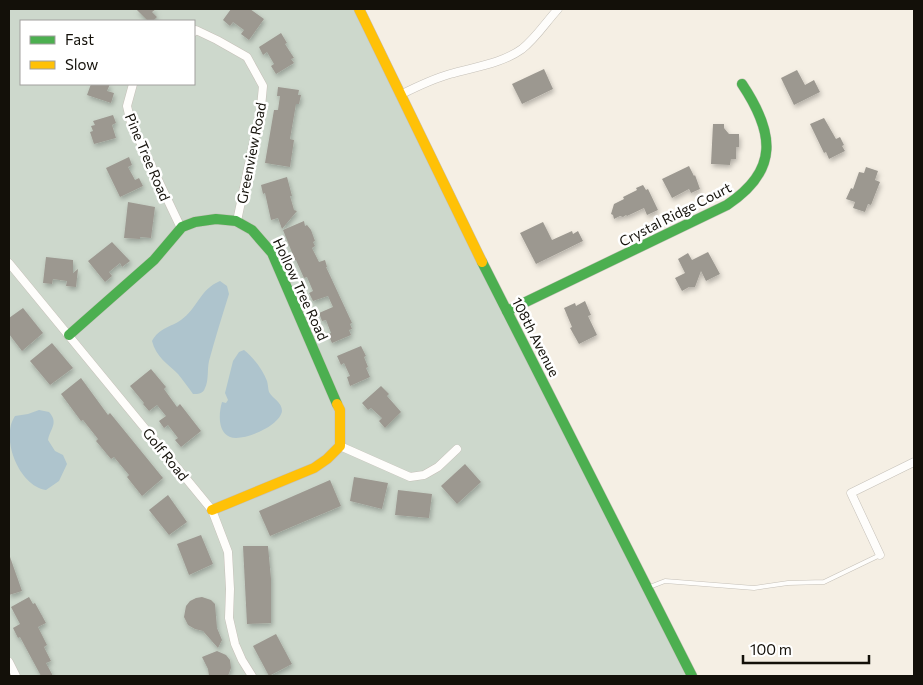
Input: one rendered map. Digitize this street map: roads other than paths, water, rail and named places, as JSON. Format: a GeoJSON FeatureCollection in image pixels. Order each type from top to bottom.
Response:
{"type":"FeatureCollection","features":[{"type":"Feature","properties":{"kind":"street","name":"108th Avenue"},"geometry":{"type":"LineString","coordinates":[[359,9],[507,311],[692,676]]}},
{"type":"Feature","properties":{"kind":"street"},"geometry":{"type":"LineString","coordinates":[[400,95],[436,79],[490,64],[521,50],[558,9]]}},
{"type":"Feature","properties":{"kind":"street","name":"Greenview Road"},"geometry":{"type":"LineString","coordinates":[[195,31],[217,40],[247,57],[263,86],[261,107],[237,221]]}},
{"type":"Feature","properties":{"kind":"street","name":"Crystal Ridge Court"},"geometry":{"type":"LineString","coordinates":[[507,311],[727,205],[748,190],[757,178],[764,162],[766,137],[757,107],[742,84]]}},
{"type":"Feature","properties":{"kind":"street","name":"Pine Tree Road"},"geometry":{"type":"LineString","coordinates":[[133,85],[126,106],[131,123],[181,228]]}},
{"type":"Feature","properties":{"kind":"street","name":"Hollow Tree Road"},"geometry":{"type":"LineString","coordinates":[[181,228],[197,221],[217,218],[237,221],[250,228],[263,239],[272,253],[340,410],[340,446]]}},
{"type":"Feature","properties":{"kind":"street"},"geometry":{"type":"LineString","coordinates":[[69,335],[154,262],[181,228]]}},
{"type":"Feature","properties":{"kind":"street","name":"Golf Road"},"geometry":{"type":"LineString","coordinates":[[9,263],[212,510],[228,552],[230,618],[235,644],[252,676]]}},
{"type":"Feature","properties":{"kind":"street"},"geometry":{"type":"LineString","coordinates":[[212,510],[314,468],[327,459],[340,446],[410,478],[424,475],[438,467],[457,449]]}},
{"type":"Feature","properties":{"kind":"street"},"geometry":{"type":"LineString","coordinates":[[880,555],[851,492],[914,462]]}},
{"type":"Feature","properties":{"kind":"street"},"geometry":{"type":"LineString","coordinates":[[9,662],[16,676]]}},
{"type":"Feature","properties":{"kind":"lane"},"geometry":{"type":"LineString","coordinates":[[647,588],[666,581],[754,588],[788,583],[824,582],[880,555]]}},
{"type":"Feature","properties":{"kind":"water"},"geometry":{"type":"Polygon","coordinates":[[[220,281],[227,286],[229,294],[209,361],[206,385],[202,393],[193,394],[178,374],[159,356],[152,341],[162,330],[186,315],[208,289],[220,281]]]}},
{"type":"Feature","properties":{"kind":"water"},"geometry":{"type":"Polygon","coordinates":[[[244,350],[260,368],[267,381],[269,392],[279,403],[282,411],[280,417],[275,422],[260,432],[236,438],[230,437],[223,431],[220,411],[222,402],[226,403],[228,400],[225,393],[233,361],[239,352],[244,350]]]}},
{"type":"Feature","properties":{"kind":"water"},"geometry":{"type":"Polygon","coordinates":[[[39,410],[49,412],[52,416],[54,423],[48,440],[55,451],[63,455],[67,464],[59,481],[46,490],[36,487],[20,471],[11,448],[11,425],[15,416],[39,410]]]}}]}
